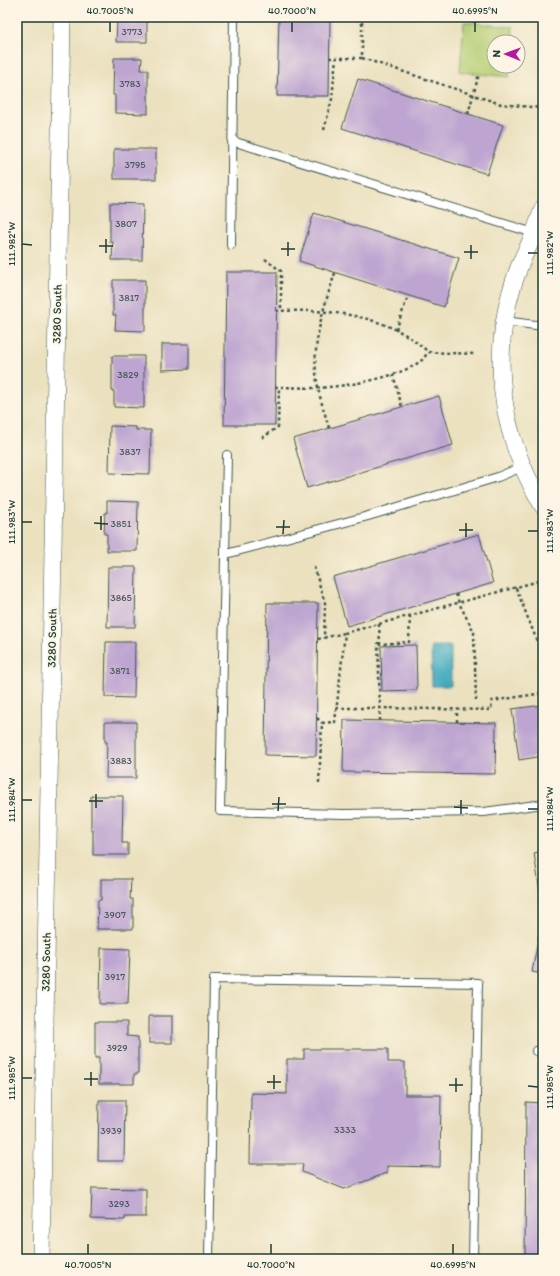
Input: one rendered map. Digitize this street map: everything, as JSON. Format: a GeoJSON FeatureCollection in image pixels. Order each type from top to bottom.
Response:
{"type":"FeatureCollection","features":[{"type":"Feature","properties":{"kind":"street","name":"3280 South"},"geometry":{"type":"LineString","coordinates":[[42,1259],[62,17]]}},
{"type":"Feature","properties":{"kind":"street"},"geometry":{"type":"LineString","coordinates":[[543,208],[518,270],[504,321],[500,350],[504,408],[512,438],[522,467],[543,506]]}},
{"type":"Feature","properties":{"kind":"lane"},"geometry":{"type":"LineString","coordinates":[[231,245],[234,17]]}},
{"type":"Feature","properties":{"kind":"lane"},"geometry":{"type":"LineString","coordinates":[[232,141],[534,233]]}},
{"type":"Feature","properties":{"kind":"lane"},"geometry":{"type":"LineString","coordinates":[[504,321],[543,326]]}},
{"type":"Feature","properties":{"kind":"lane"},"geometry":{"type":"LineString","coordinates":[[227,455],[220,811],[344,814],[476,812],[543,804]]}},
{"type":"Feature","properties":{"kind":"lane"},"geometry":{"type":"LineString","coordinates":[[226,554],[368,516],[498,476],[522,467]]}},
{"type":"Feature","properties":{"kind":"lane"},"geometry":{"type":"LineString","coordinates":[[209,1259],[214,979],[478,983],[473,1259]]}},
{"type":"Feature","properties":{"kind":"path"},"geometry":{"type":"LineString","coordinates":[[362,17],[362,58]]}},
{"type":"Feature","properties":{"kind":"path"},"geometry":{"type":"LineString","coordinates":[[474,17],[474,23]]}},
{"type":"Feature","properties":{"kind":"path"},"geometry":{"type":"LineString","coordinates":[[329,58],[362,58],[501,104],[541,108]]}},
{"type":"Feature","properties":{"kind":"path"},"geometry":{"type":"LineString","coordinates":[[324,130],[332,99],[336,58]]}},
{"type":"Feature","properties":{"kind":"path"},"geometry":{"type":"LineString","coordinates":[[468,114],[479,74]]}},
{"type":"Feature","properties":{"kind":"path"},"geometry":{"type":"LineString","coordinates":[[266,260],[281,271],[281,311]]}},
{"type":"Feature","properties":{"kind":"path"},"geometry":{"type":"LineString","coordinates":[[329,428],[318,388],[316,352],[323,311],[335,273]]}},
{"type":"Feature","properties":{"kind":"path"},"geometry":{"type":"LineString","coordinates":[[396,330],[408,296]]}},
{"type":"Feature","properties":{"kind":"path"},"geometry":{"type":"LineString","coordinates":[[276,311],[323,311],[367,319],[396,330],[418,342],[428,352],[474,354]]}},
{"type":"Feature","properties":{"kind":"path"},"geometry":{"type":"LineString","coordinates":[[275,387],[318,388],[362,382],[393,374],[413,365],[422,359],[428,352]]}},
{"type":"Feature","properties":{"kind":"path"},"geometry":{"type":"LineString","coordinates":[[393,374],[402,407]]}},
{"type":"Feature","properties":{"kind":"path"},"geometry":{"type":"LineString","coordinates":[[262,438],[278,427],[279,387]]}},
{"type":"Feature","properties":{"kind":"path"},"geometry":{"type":"LineString","coordinates":[[314,568],[325,603],[324,638]]}},
{"type":"Feature","properties":{"kind":"path"},"geometry":{"type":"LineString","coordinates":[[318,640],[543,580]]}},
{"type":"Feature","properties":{"kind":"path"},"geometry":{"type":"LineString","coordinates":[[516,588],[543,656]]}},
{"type":"Feature","properties":{"kind":"path"},"geometry":{"type":"LineString","coordinates":[[456,594],[474,632],[476,700]]}},
{"type":"Feature","properties":{"kind":"path"},"geometry":{"type":"LineString","coordinates":[[380,644],[410,642],[410,616]]}},
{"type":"Feature","properties":{"kind":"path"},"geometry":{"type":"LineString","coordinates":[[379,624],[380,721]]}},
{"type":"Feature","properties":{"kind":"path"},"geometry":{"type":"LineString","coordinates":[[322,723],[335,722],[345,633]]}},
{"type":"Feature","properties":{"kind":"path"},"geometry":{"type":"LineString","coordinates":[[336,708],[492,710],[492,701],[543,693]]}},
{"type":"Feature","properties":{"kind":"path"},"geometry":{"type":"LineString","coordinates":[[457,710],[457,722]]}},
{"type":"Feature","properties":{"kind":"path"},"geometry":{"type":"LineString","coordinates":[[317,718],[322,723],[319,782]]}},
{"type":"Feature","properties":{"kind":"green space"},"geometry":{"type":"Polygon","coordinates":[[[464,22],[513,27],[513,34],[486,34],[486,74],[509,74],[509,77],[460,72],[464,22]]]}},
{"type":"Feature","properties":{"kind":"water"},"geometry":{"type":"Polygon","coordinates":[[[431,646],[451,646],[451,686],[432,686],[431,646]]]}},
{"type":"Feature","properties":{"kind":"building"},"geometry":{"type":"Polygon","coordinates":[[[114,17],[147,17],[147,42],[116,42],[117,21],[114,21],[114,17]]]}},
{"type":"Feature","properties":{"kind":"building"},"geometry":{"type":"Polygon","coordinates":[[[279,17],[330,17],[329,96],[277,96],[279,17]]]}},
{"type":"Feature","properties":{"kind":"building"},"geometry":{"type":"Polygon","coordinates":[[[114,58],[142,58],[141,70],[148,70],[148,114],[115,113],[115,95],[113,95],[114,58]]]}},
{"type":"Feature","properties":{"kind":"building"},"geometry":{"type":"Polygon","coordinates":[[[358,79],[503,125],[487,174],[342,128],[358,79]]]}},
{"type":"Feature","properties":{"kind":"building"},"geometry":{"type":"Polygon","coordinates":[[[114,149],[156,149],[156,179],[114,179],[114,149]]]}},
{"type":"Feature","properties":{"kind":"building"},"geometry":{"type":"Polygon","coordinates":[[[110,203],[143,204],[142,260],[112,260],[113,242],[110,242],[110,203]]]}},
{"type":"Feature","properties":{"kind":"building"},"geometry":{"type":"Polygon","coordinates":[[[314,213],[459,258],[444,307],[299,261],[314,213]]]}},
{"type":"Feature","properties":{"kind":"building"},"geometry":{"type":"Polygon","coordinates":[[[226,272],[277,272],[275,425],[224,425],[226,272]]]}},
{"type":"Feature","properties":{"kind":"building"},"geometry":{"type":"Polygon","coordinates":[[[113,280],[145,280],[145,331],[115,330],[116,315],[113,315],[113,280]]]}},
{"type":"Feature","properties":{"kind":"building"},"geometry":{"type":"Polygon","coordinates":[[[162,344],[189,344],[189,369],[162,370],[162,344]]]}},
{"type":"Feature","properties":{"kind":"building"},"geometry":{"type":"Polygon","coordinates":[[[112,356],[144,356],[144,408],[114,407],[114,391],[112,391],[112,356]]]}},
{"type":"Feature","properties":{"kind":"building"},"geometry":{"type":"Polygon","coordinates":[[[439,396],[453,445],[307,488],[293,439],[439,396]]]}},
{"type":"Feature","properties":{"kind":"building"},"geometry":{"type":"Polygon","coordinates":[[[110,426],[136,427],[136,430],[151,430],[150,474],[109,473],[110,426]]]}},
{"type":"Feature","properties":{"kind":"building"},"geometry":{"type":"Polygon","coordinates":[[[107,501],[138,502],[137,551],[107,551],[107,534],[104,534],[107,501]]]}},
{"type":"Feature","properties":{"kind":"building"},"geometry":{"type":"Polygon","coordinates":[[[479,534],[493,583],[347,626],[333,577],[479,534]]]}},
{"type":"Feature","properties":{"kind":"building"},"geometry":{"type":"Polygon","coordinates":[[[108,567],[136,567],[135,627],[107,627],[108,567]]]}},
{"type":"Feature","properties":{"kind":"building"},"geometry":{"type":"Polygon","coordinates":[[[267,603],[318,603],[316,756],[265,755],[267,603]]]}},
{"type":"Feature","properties":{"kind":"building"},"geometry":{"type":"Polygon","coordinates":[[[106,642],[135,642],[134,698],[105,697],[106,642]]]}},
{"type":"Feature","properties":{"kind":"building"},"geometry":{"type":"Polygon","coordinates":[[[416,645],[417,690],[382,691],[381,646],[416,645]]]}},
{"type":"Feature","properties":{"kind":"building"},"geometry":{"type":"Polygon","coordinates":[[[543,705],[543,756],[519,760],[512,709],[543,705]]]}},
{"type":"Feature","properties":{"kind":"building"},"geometry":{"type":"Polygon","coordinates":[[[344,720],[496,723],[495,774],[343,772],[344,720]]]}},
{"type":"Feature","properties":{"kind":"building"},"geometry":{"type":"Polygon","coordinates":[[[105,722],[136,722],[136,778],[106,778],[107,742],[105,742],[105,722]]]}},
{"type":"Feature","properties":{"kind":"building"},"geometry":{"type":"Polygon","coordinates":[[[91,796],[123,796],[122,843],[128,843],[128,855],[93,855],[91,796]]]}},
{"type":"Feature","properties":{"kind":"building"},"geometry":{"type":"Polygon","coordinates":[[[543,851],[543,906],[542,906],[534,853],[543,851]]]}},
{"type":"Feature","properties":{"kind":"building"},"geometry":{"type":"Polygon","coordinates":[[[101,879],[131,879],[130,899],[133,899],[133,929],[97,929],[98,900],[101,900],[101,879]]]}},
{"type":"Feature","properties":{"kind":"building"},"geometry":{"type":"Polygon","coordinates":[[[543,920],[543,974],[532,972],[543,920]]]}},
{"type":"Feature","properties":{"kind":"building"},"geometry":{"type":"Polygon","coordinates":[[[101,948],[130,949],[128,1004],[100,1004],[101,948]]]}},
{"type":"Feature","properties":{"kind":"building"},"geometry":{"type":"Polygon","coordinates":[[[149,1016],[172,1016],[172,1043],[149,1043],[149,1016]]]}},
{"type":"Feature","properties":{"kind":"building"},"geometry":{"type":"Polygon","coordinates":[[[95,1022],[127,1022],[127,1036],[138,1037],[138,1074],[134,1074],[134,1084],[99,1084],[99,1058],[95,1058],[95,1022]]]}},
{"type":"Feature","properties":{"kind":"building"},"geometry":{"type":"Polygon","coordinates":[[[304,1049],[388,1049],[388,1062],[405,1062],[405,1095],[441,1095],[440,1167],[387,1166],[387,1173],[344,1189],[302,1172],[303,1164],[250,1164],[251,1093],[287,1094],[287,1059],[304,1059],[304,1049]]]}},
{"type":"Feature","properties":{"kind":"building"},"geometry":{"type":"Polygon","coordinates":[[[99,1100],[125,1100],[124,1161],[98,1161],[99,1100]]]}},
{"type":"Feature","properties":{"kind":"building"},"geometry":{"type":"Polygon","coordinates":[[[526,1102],[543,1103],[543,1259],[525,1259],[526,1102]]]}},
{"type":"Feature","properties":{"kind":"building"},"geometry":{"type":"Polygon","coordinates":[[[92,1188],[146,1189],[146,1217],[125,1217],[125,1220],[91,1219],[92,1188]]]}}]}
